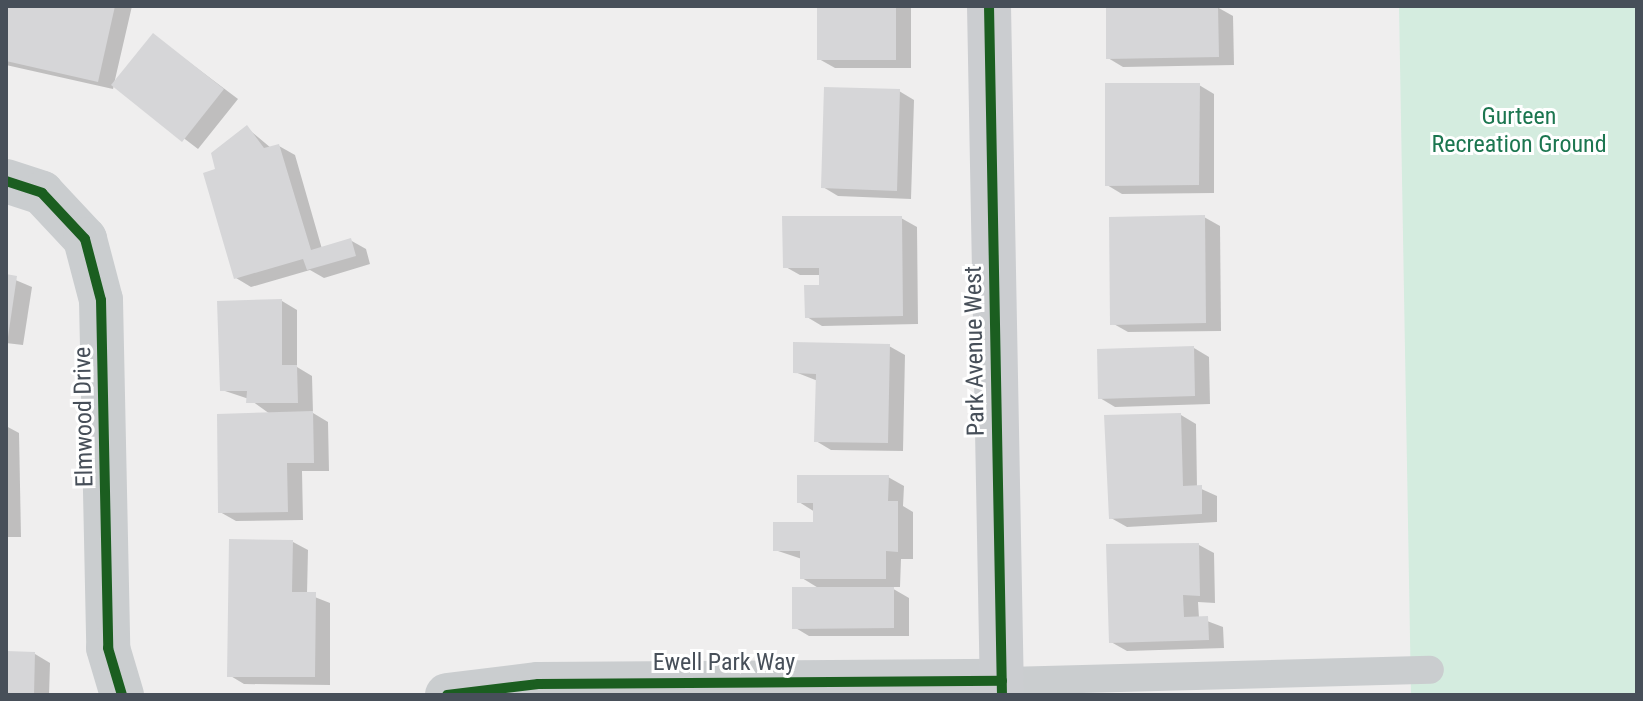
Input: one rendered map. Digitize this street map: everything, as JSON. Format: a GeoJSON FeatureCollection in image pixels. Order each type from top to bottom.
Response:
{"type":"FeatureCollection","features":[{"type":"Feature","properties":{"kind":"street","name":"Park Avenue West"},"geometry":{"type":"LineString","coordinates":[[989,6],[1002,688]]}},
{"type":"Feature","properties":{"kind":"street","name":"Elmwood Drive"},"geometry":{"type":"LineString","coordinates":[[6,181],[42,193],[85,239],[101,300],[108,648],[122,695]]}},
{"type":"Feature","properties":{"kind":"street","name":"Ewell Park Way"},"geometry":{"type":"LineString","coordinates":[[447,695],[538,684],[1002,688]]}},
{"type":"Feature","properties":{"kind":"lane"},"geometry":{"type":"LineString","coordinates":[[1002,688],[1430,670]]}},
{"type":"Feature","properties":{"kind":"green space","name":"Gurteen Recreation Ground"},"geometry":{"type":"Polygon","coordinates":[[[1399,6],[1637,6],[1637,695],[1411,695],[1399,6]]]}},
{"type":"Feature","properties":{"kind":"building"},"geometry":{"type":"Polygon","coordinates":[[[6,6],[115,6],[98,82],[6,61],[6,6]]]}},
{"type":"Feature","properties":{"kind":"building"},"geometry":{"type":"Polygon","coordinates":[[[817,6],[896,6],[896,60],[817,60],[817,6]]]}},
{"type":"Feature","properties":{"kind":"building"},"geometry":{"type":"Polygon","coordinates":[[[1106,6],[1218,6],[1219,57],[1106,59],[1106,6]]]}},
{"type":"Feature","properties":{"kind":"building"},"geometry":{"type":"Polygon","coordinates":[[[153,33],[224,89],[182,142],[111,85],[153,33]]]}},
{"type":"Feature","properties":{"kind":"building"},"geometry":{"type":"Polygon","coordinates":[[[1105,83],[1200,83],[1199,185],[1105,186],[1105,83]]]}},
{"type":"Feature","properties":{"kind":"building"},"geometry":{"type":"Polygon","coordinates":[[[824,87],[900,89],[897,191],[821,188],[824,87]]]}},
{"type":"Feature","properties":{"kind":"building"},"geometry":{"type":"Polygon","coordinates":[[[247,125],[264,148],[279,144],[311,250],[351,238],[356,256],[307,270],[303,259],[234,279],[203,173],[215,169],[211,153],[247,125]]]}},
{"type":"Feature","properties":{"kind":"building"},"geometry":{"type":"Polygon","coordinates":[[[1205,215],[1206,323],[1110,325],[1109,217],[1205,215]]]}},
{"type":"Feature","properties":{"kind":"building"},"geometry":{"type":"Polygon","coordinates":[[[782,216],[902,216],[903,316],[805,318],[804,285],[819,285],[819,268],[783,268],[782,216]]]}},
{"type":"Feature","properties":{"kind":"building"},"geometry":{"type":"Polygon","coordinates":[[[6,274],[17,276],[8,337],[6,337],[6,274]]]}},
{"type":"Feature","properties":{"kind":"building"},"geometry":{"type":"Polygon","coordinates":[[[282,299],[282,365],[297,365],[298,403],[246,403],[247,391],[220,391],[217,301],[282,299]]]}},
{"type":"Feature","properties":{"kind":"building"},"geometry":{"type":"Polygon","coordinates":[[[793,342],[890,344],[888,443],[814,442],[816,374],[793,373],[793,342]]]}},
{"type":"Feature","properties":{"kind":"building"},"geometry":{"type":"Polygon","coordinates":[[[1194,346],[1195,396],[1098,399],[1097,349],[1194,346]]]}},
{"type":"Feature","properties":{"kind":"building"},"geometry":{"type":"Polygon","coordinates":[[[313,411],[314,463],[287,463],[288,512],[218,513],[217,414],[313,411]]]}},
{"type":"Feature","properties":{"kind":"building"},"geometry":{"type":"Polygon","coordinates":[[[1181,413],[1183,486],[1202,485],[1202,514],[1109,519],[1104,415],[1181,413]]]}},
{"type":"Feature","properties":{"kind":"building"},"geometry":{"type":"Polygon","coordinates":[[[797,475],[889,475],[888,501],[898,501],[898,552],[886,551],[886,579],[800,579],[800,551],[773,551],[773,522],[813,522],[813,503],[797,503],[797,475]]]}},
{"type":"Feature","properties":{"kind":"building"},"geometry":{"type":"Polygon","coordinates":[[[229,539],[293,540],[292,592],[316,592],[315,677],[227,677],[229,539]]]}},
{"type":"Feature","properties":{"kind":"building"},"geometry":{"type":"Polygon","coordinates":[[[1199,543],[1200,596],[1183,595],[1184,617],[1208,616],[1209,640],[1109,643],[1106,544],[1199,543]]]}},
{"type":"Feature","properties":{"kind":"building"},"geometry":{"type":"Polygon","coordinates":[[[792,587],[894,587],[894,628],[792,629],[792,587]]]}},
{"type":"Feature","properties":{"kind":"building"},"geometry":{"type":"Polygon","coordinates":[[[6,651],[35,652],[34,695],[6,695],[6,651]]]}},
{"type":"Feature","properties":{"kind":"cycle path"},"geometry":{"type":"LineString","coordinates":[[989,6],[1002,695]]}},
{"type":"Feature","properties":{"kind":"cycle path"},"geometry":{"type":"LineString","coordinates":[[6,181],[42,193],[85,239],[101,300],[108,648],[122,695]]}},
{"type":"Feature","properties":{"kind":"cycle path"},"geometry":{"type":"LineString","coordinates":[[447,695],[538,684],[1002,681]]}}]}
